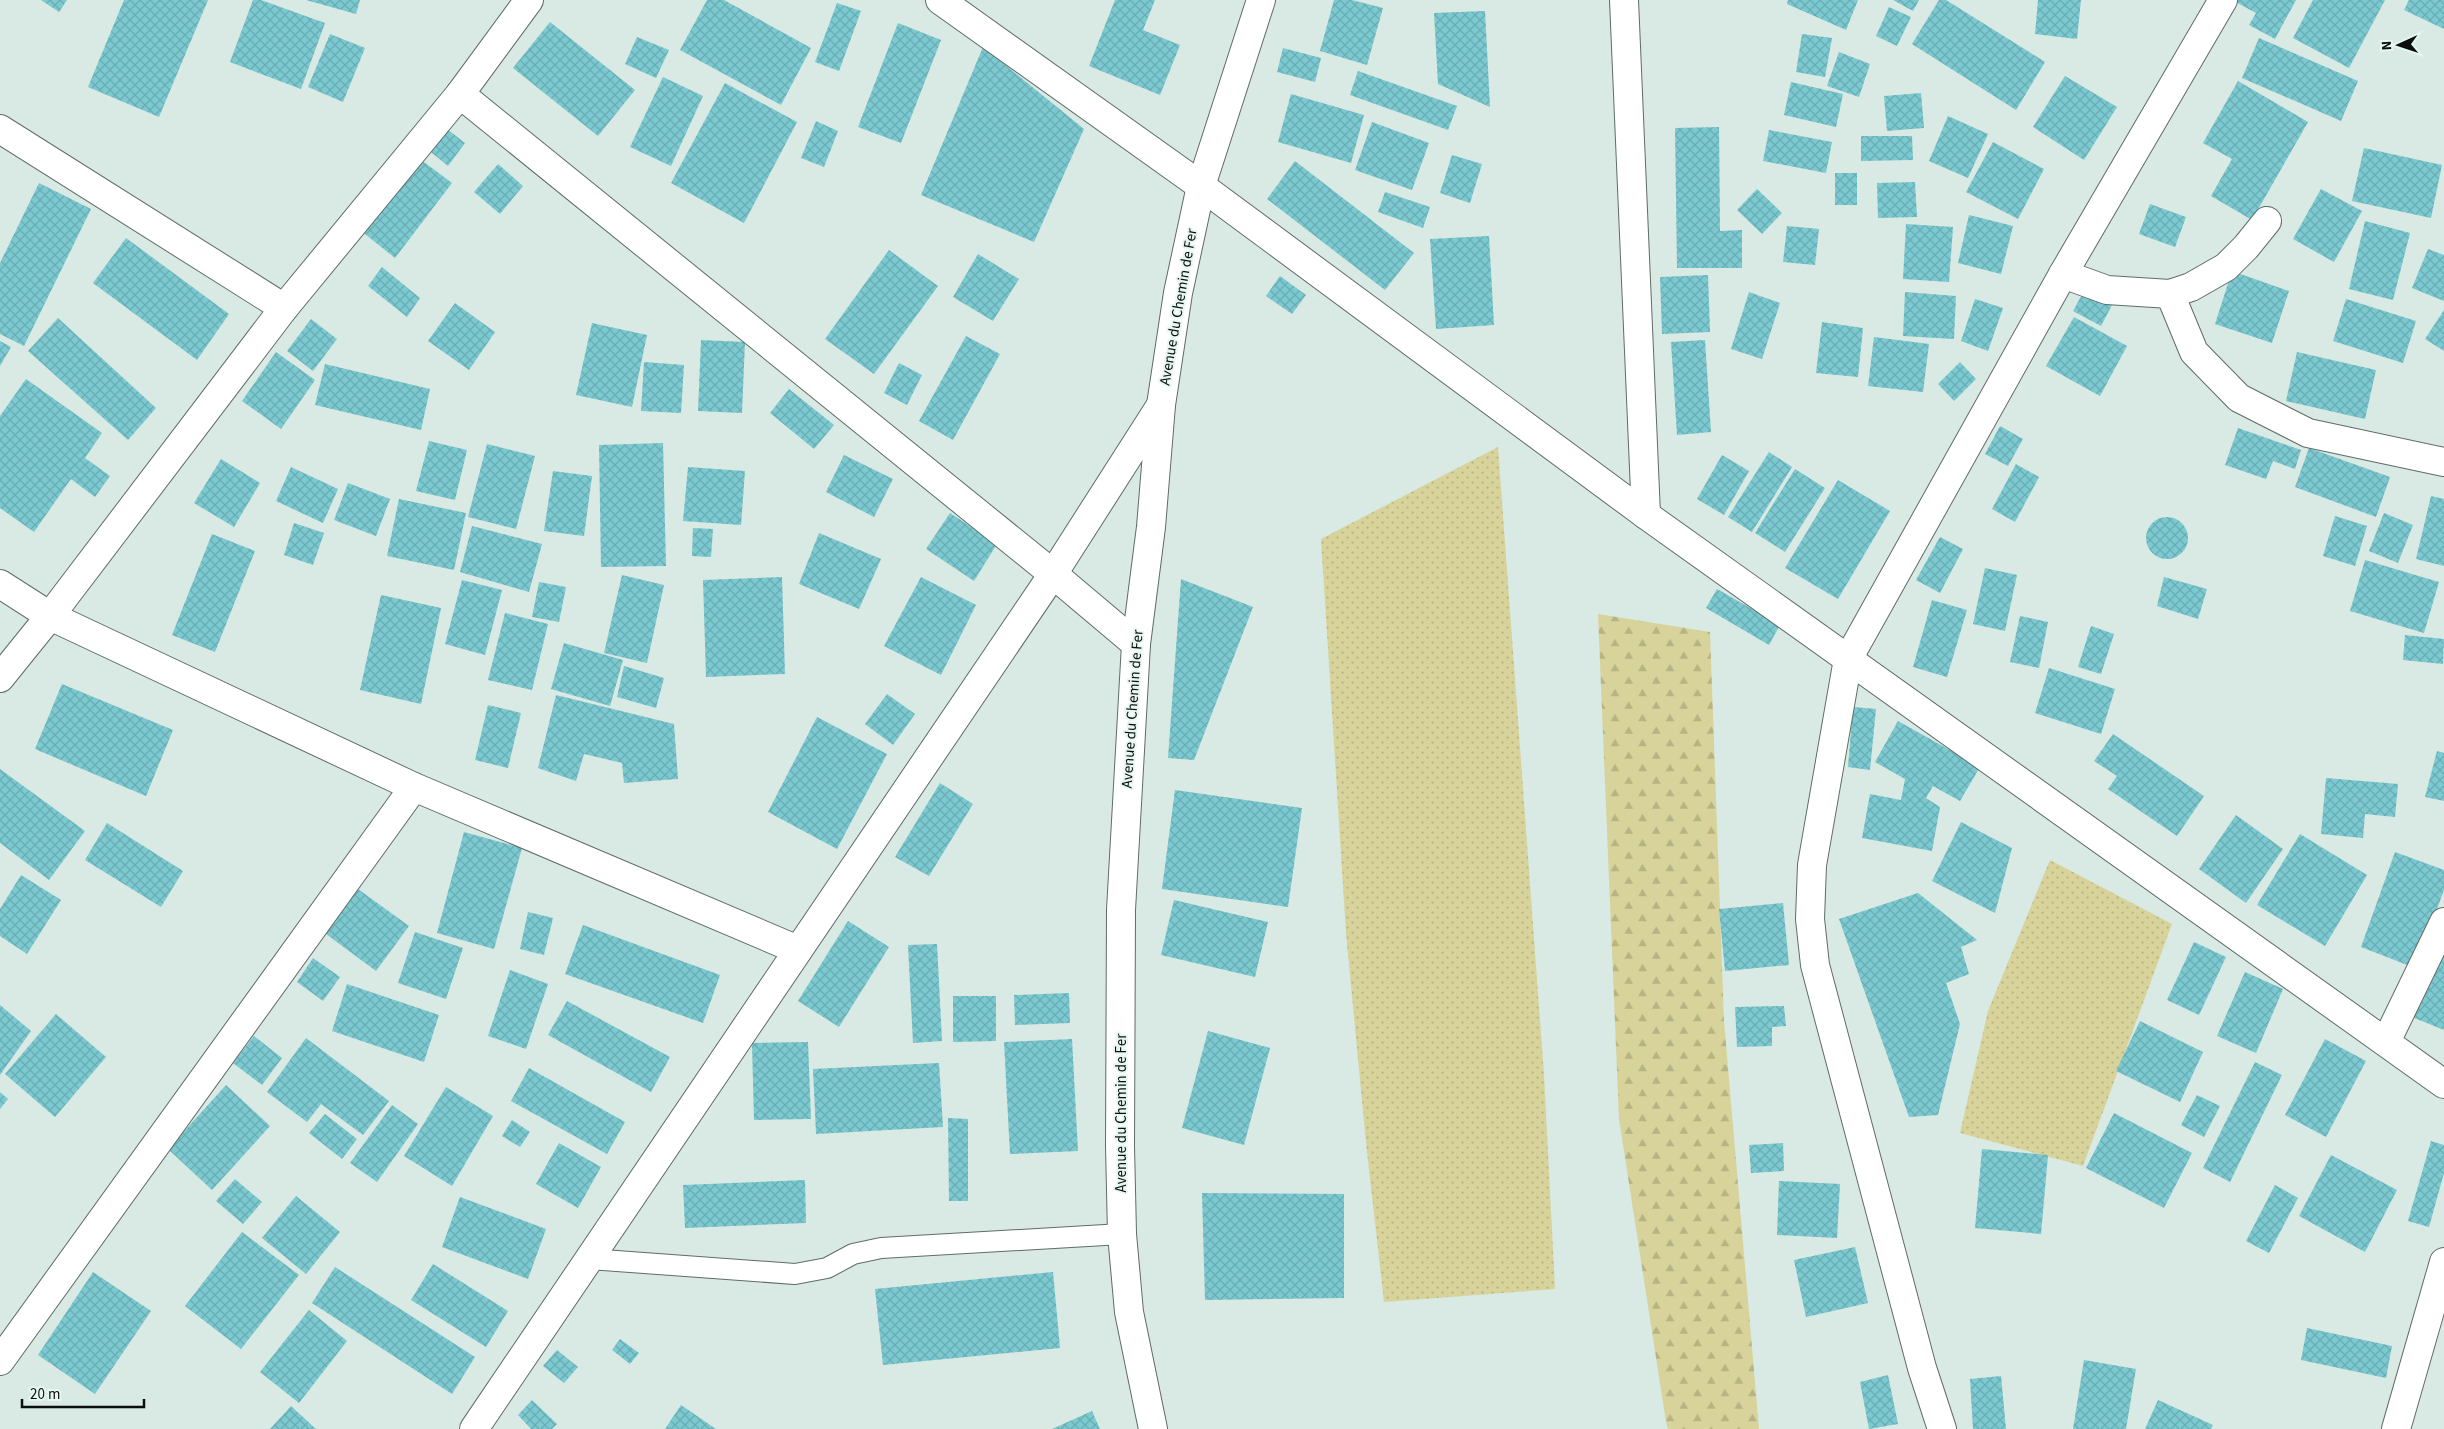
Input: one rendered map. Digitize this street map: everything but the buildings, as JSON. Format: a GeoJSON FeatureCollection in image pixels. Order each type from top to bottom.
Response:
{"type":"FeatureCollection","features":[{"type":"Feature","properties":{"kind":"street"},"geometry":{"type":"LineString","coordinates":[[0,678],[50,616],[284,308],[460,94],[529,0]]}},
{"type":"Feature","properties":{"kind":"street"},"geometry":{"type":"LineString","coordinates":[[940,0],[1201,186],[1646,515],[2444,1084]]}},
{"type":"Feature","properties":{"kind":"street","name":"Avenue du Chemin de Fer"},"geometry":{"type":"LineString","coordinates":[[1153,1429],[1129,1312],[1122,1234],[1121,910],[1136,644],[1151,527],[1161,405],[1178,293],[1201,186],[1261,0]]}},
{"type":"Feature","properties":{"kind":"street"},"geometry":{"type":"LineString","coordinates":[[1624,0],[1646,515]]}},
{"type":"Feature","properties":{"kind":"street"},"geometry":{"type":"LineString","coordinates":[[1942,1429],[1922,1368],[1818,975],[1811,928],[1812,865],[1848,659],[2063,274],[2223,0]]}},
{"type":"Feature","properties":{"kind":"street"},"geometry":{"type":"LineString","coordinates":[[460,94],[1053,574],[1136,644]]}},
{"type":"Feature","properties":{"kind":"street"},"geometry":{"type":"LineString","coordinates":[[0,130],[284,308]]}},
{"type":"Feature","properties":{"kind":"street"},"geometry":{"type":"LineString","coordinates":[[2063,274],[2107,290],[2170,294],[2191,287],[2226,267],[2246,247],[2267,220]]}},
{"type":"Feature","properties":{"kind":"street"},"geometry":{"type":"LineString","coordinates":[[2170,294],[2194,352],[2240,398],[2308,433],[2444,462]]}},
{"type":"Feature","properties":{"kind":"street"},"geometry":{"type":"LineString","coordinates":[[474,1429],[1053,574],[1161,405]]}},
{"type":"Feature","properties":{"kind":"street"},"geometry":{"type":"LineString","coordinates":[[0,584],[50,616],[414,787],[798,950]]}},
{"type":"Feature","properties":{"kind":"street"},"geometry":{"type":"LineString","coordinates":[[0,1361],[414,787]]}},
{"type":"Feature","properties":{"kind":"street"},"geometry":{"type":"LineString","coordinates":[[2386,1042],[2444,922]]}},
{"type":"Feature","properties":{"kind":"street"},"geometry":{"type":"LineString","coordinates":[[2396,1429],[2444,1262]]}},
{"type":"Feature","properties":{"kind":"lane"},"geometry":{"type":"LineString","coordinates":[[589,1259],[795,1274],[827,1268],[853,1254],[881,1248],[1122,1234]]}},
{"type":"Feature","properties":{"kind":"green space"},"geometry":{"type":"Polygon","coordinates":[[[1498,447],[1544,1075],[1555,1289],[1384,1302],[1366,1143],[1346,933],[1321,539],[1498,447]]]}},
{"type":"Feature","properties":{"kind":"green space"},"geometry":{"type":"Polygon","coordinates":[[[1598,614],[1710,632],[1724,1021],[1759,1429],[1668,1429],[1666,1422],[1619,1119],[1598,614]]]}},
{"type":"Feature","properties":{"kind":"green space"},"geometry":{"type":"Polygon","coordinates":[[[2050,860],[2172,924],[2083,1166],[1960,1133],[1988,1011],[2050,860]]]}}]}
